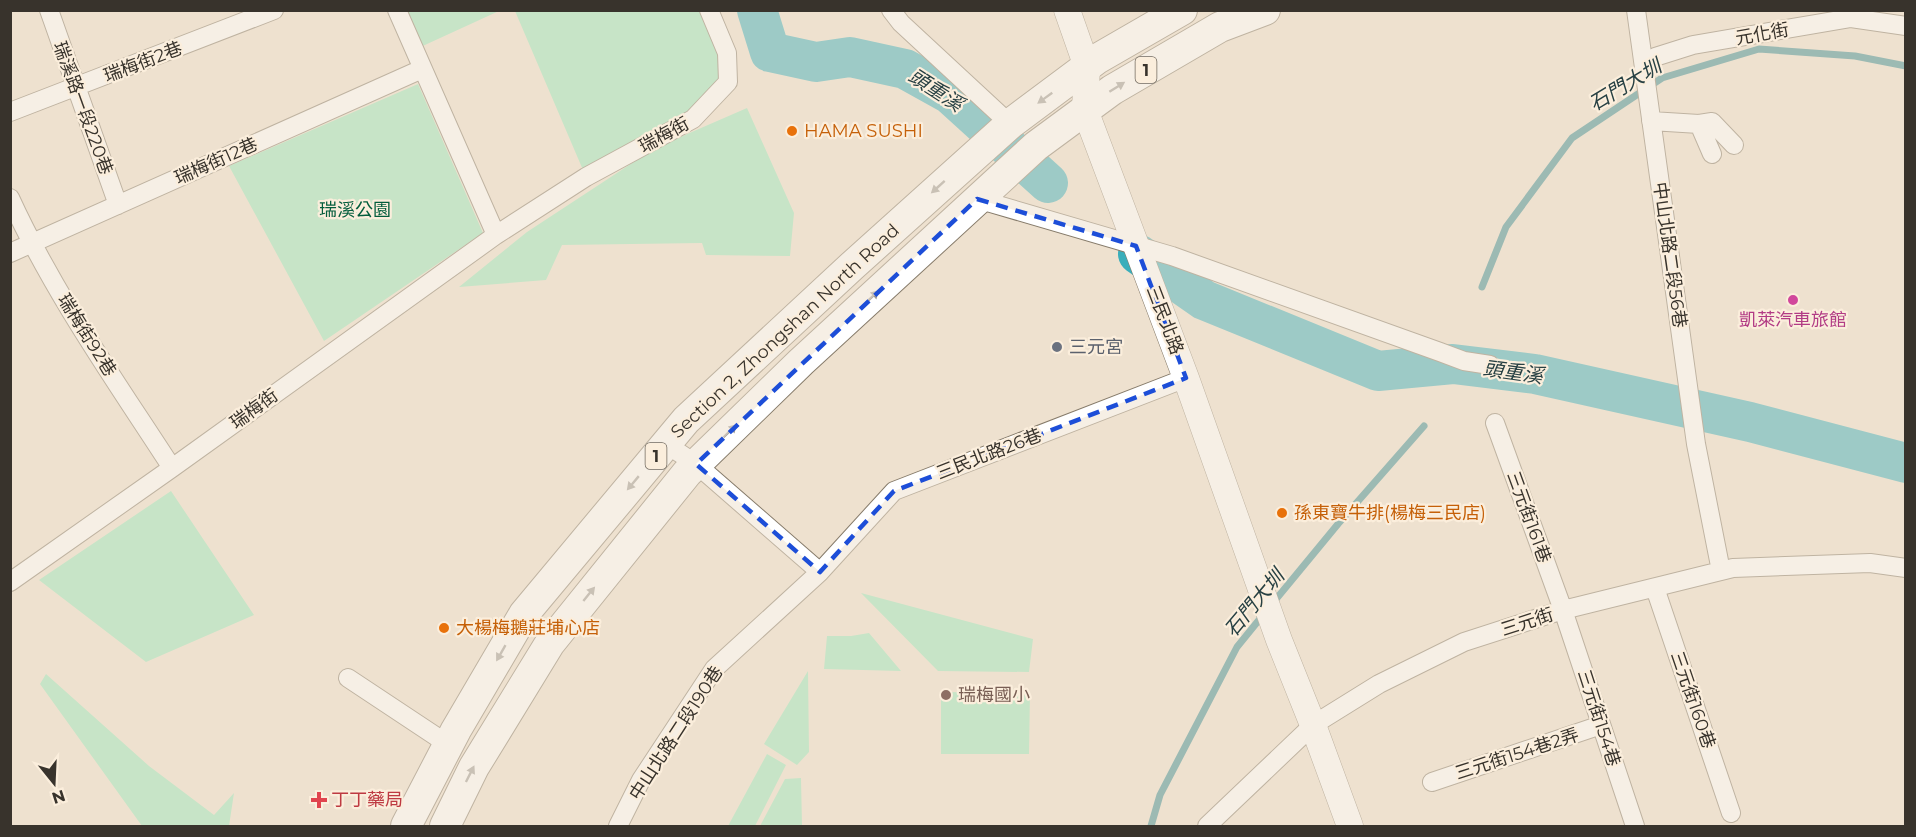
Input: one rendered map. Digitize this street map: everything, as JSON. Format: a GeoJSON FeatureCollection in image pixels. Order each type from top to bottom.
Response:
{"type":"FeatureCollection","features":[{"type":"Feature","properties":{"kind":"main road","name":"1"},"geometry":{"type":"LineString","coordinates":[[1010,124],[1097,59],[1182,10]]}},
{"type":"Feature","properties":{"kind":"main road","name":"1"},"geometry":{"type":"LineString","coordinates":[[1085,110],[1112,90],[1220,27],[1265,10]]}},
{"type":"Feature","properties":{"kind":"main road","name":"Section 2, Zhongshan North Road"},"geometry":{"type":"LineString","coordinates":[[445,826],[474,767],[550,642],[696,464],[801,362],[1000,178],[1036,146],[1085,110]]}},
{"type":"Feature","properties":{"kind":"main road","name":"Section 2, Zhongshan North Road"},"geometry":{"type":"LineString","coordinates":[[406,826],[448,745],[524,614],[686,420],[1010,124]]}},
{"type":"Feature","properties":{"kind":"street","name":"瑞溪路一段220巷"},"geometry":{"type":"LineString","coordinates":[[49,10],[118,205]]}},
{"type":"Feature","properties":{"kind":"street","name":"瑞梅街2巷"},"geometry":{"type":"LineString","coordinates":[[10,112],[274,10]]}},
{"type":"Feature","properties":{"kind":"street"},"geometry":{"type":"LineString","coordinates":[[397,10],[496,235]]}},
{"type":"Feature","properties":{"kind":"street","name":"瑞梅街"},"geometry":{"type":"LineString","coordinates":[[10,582],[496,235],[586,177],[693,120],[728,81],[727,53],[709,10]]}},
{"type":"Feature","properties":{"kind":"street"},"geometry":{"type":"LineString","coordinates":[[891,10],[901,23],[1010,124]]}},
{"type":"Feature","properties":{"kind":"street"},"geometry":{"type":"LineString","coordinates":[[1066,10],[1088,67]]}},
{"type":"Feature","properties":{"kind":"street"},"geometry":{"type":"LineString","coordinates":[[1636,10],[1649,64]]}},
{"type":"Feature","properties":{"kind":"street","name":"元化街"},"geometry":{"type":"LineString","coordinates":[[1649,64],[1694,45],[1851,18],[1905,26]]}},
{"type":"Feature","properties":{"kind":"street","name":"中山北路二段56巷"},"geometry":{"type":"LineString","coordinates":[[1649,64],[1651,116],[1696,444],[1721,571]]}},
{"type":"Feature","properties":{"kind":"street","name":"三民北路"},"geometry":{"type":"LineString","coordinates":[[1088,67],[1085,110],[1186,378],[1279,640],[1313,725]]}},
{"type":"Feature","properties":{"kind":"street","name":"瑞梅街12巷"},"geometry":{"type":"LineString","coordinates":[[10,253],[422,69]]}},
{"type":"Feature","properties":{"kind":"street"},"geometry":{"type":"LineString","coordinates":[[1651,116],[1699,124],[1712,122],[1734,145]]}},
{"type":"Feature","properties":{"kind":"street"},"geometry":{"type":"LineString","coordinates":[[1699,124],[1712,154]]}},
{"type":"Feature","properties":{"kind":"street","name":"瑞梅街92巷"},"geometry":{"type":"LineString","coordinates":[[10,198],[31,243],[75,318],[172,468]]}},
{"type":"Feature","properties":{"kind":"street"},"geometry":{"type":"LineString","coordinates":[[977,200],[1172,256],[1464,361],[1490,365]]}},
{"type":"Feature","properties":{"kind":"street","name":"三民北路26巷"},"geometry":{"type":"LineString","coordinates":[[820,572],[894,491],[1186,378]]}},
{"type":"Feature","properties":{"kind":"street","name":"三元街161巷"},"geometry":{"type":"LineString","coordinates":[[1495,423],[1563,610]]}},
{"type":"Feature","properties":{"kind":"street"},"geometry":{"type":"LineString","coordinates":[[666,444],[696,464],[820,572]]}},
{"type":"Feature","properties":{"kind":"street","name":"三元街"},"geometry":{"type":"LineString","coordinates":[[1207,826],[1313,725],[1379,684],[1464,642],[1563,610],[1733,568],[1870,563],[1905,568]]}},
{"type":"Feature","properties":{"kind":"street","name":"中山北路二段190巷"},"geometry":{"type":"LineString","coordinates":[[618,826],[641,780],[714,669],[820,572]]}},
{"type":"Feature","properties":{"kind":"street","name":"三元街160巷"},"geometry":{"type":"LineString","coordinates":[[1655,588],[1731,813]]}},
{"type":"Feature","properties":{"kind":"street","name":"三元街154巷"},"geometry":{"type":"LineString","coordinates":[[1563,610],[1635,826]]}},
{"type":"Feature","properties":{"kind":"street"},"geometry":{"type":"LineString","coordinates":[[348,678],[448,745]]}},
{"type":"Feature","properties":{"kind":"street"},"geometry":{"type":"LineString","coordinates":[[1313,725],[1350,826]]}},
{"type":"Feature","properties":{"kind":"street","name":"三元街154巷2弄"},"geometry":{"type":"LineString","coordinates":[[1432,782],[1601,725]]}},
{"type":"Feature","properties":{"kind":"highlighted area"},"geometry":{"type":"Polygon","coordinates":[[[977,199],[1136,246],[1186,378],[894,491],[820,572],[696,464],[977,199]]]}},
{"type":"Feature","properties":{"kind":"green space"},"geometry":{"type":"Polygon","coordinates":[[[397,11],[499,11],[414,50],[397,11]]]}},
{"type":"Feature","properties":{"kind":"green space"},"geometry":{"type":"Polygon","coordinates":[[[515,11],[709,11],[728,82],[693,119],[586,177],[515,11]]]}},
{"type":"Feature","properties":{"kind":"green space","name":"瑞溪公園"},"geometry":{"type":"Polygon","coordinates":[[[418,84],[483,233],[324,341],[229,166],[418,84]]]}},
{"type":"Feature","properties":{"kind":"green space"},"geometry":{"type":"Polygon","coordinates":[[[747,108],[794,213],[790,256],[706,255],[702,243],[562,245],[546,280],[459,287],[527,232],[655,148],[747,108]]]}},
{"type":"Feature","properties":{"kind":"green space"},"geometry":{"type":"Polygon","coordinates":[[[171,491],[254,615],[146,662],[39,580],[171,491]]]}},
{"type":"Feature","properties":{"kind":"green space"},"geometry":{"type":"Polygon","coordinates":[[[861,593],[1033,639],[1029,672],[938,671],[861,593]]]}},
{"type":"Feature","properties":{"kind":"green space"},"geometry":{"type":"Polygon","coordinates":[[[869,633],[901,671],[824,669],[827,636],[869,633]]]}},
{"type":"Feature","properties":{"kind":"green space"},"geometry":{"type":"Polygon","coordinates":[[[808,671],[809,752],[797,765],[764,744],[808,671]]]}},
{"type":"Feature","properties":{"kind":"green space"},"geometry":{"type":"Polygon","coordinates":[[[46,674],[149,766],[214,815],[234,793],[229,826],[142,826],[40,684],[46,674]]]}},
{"type":"Feature","properties":{"kind":"green space"},"geometry":{"type":"Polygon","coordinates":[[[941,692],[1030,693],[1029,754],[941,754],[941,692]]]}},
{"type":"Feature","properties":{"kind":"green space"},"geometry":{"type":"Polygon","coordinates":[[[767,754],[786,765],[755,826],[728,826],[767,754]]]}},
{"type":"Feature","properties":{"kind":"green space"},"geometry":{"type":"Polygon","coordinates":[[[801,778],[802,826],[760,826],[785,779],[801,778]]]}},
{"type":"Feature","properties":{"kind":"waterway","name":"頭重溪"},"geometry":{"type":"LineString","coordinates":[[757,10],[770,52],[816,62],[850,57],[905,69],[950,94],[1048,183]]}},
{"type":"Feature","properties":{"kind":"waterway","name":"石門大圳"},"geometry":{"type":"LineString","coordinates":[[1482,287],[1506,227],[1572,138],[1662,78],[1759,49],[1855,56],[1906,66]]}},
{"type":"Feature","properties":{"kind":"waterway","name":"頭重溪"},"geometry":{"type":"LineString","coordinates":[[1138,254],[1204,300],[1378,371],[1453,364],[1535,374],[1750,422],[1906,463]]}},
{"type":"Feature","properties":{"kind":"waterway","name":"石門大圳"},"geometry":{"type":"LineString","coordinates":[[1272,604],[1424,426]]}},
{"type":"Feature","properties":{"kind":"waterway","name":"石門大圳"},"geometry":{"type":"LineString","coordinates":[[1151,826],[1160,795],[1237,647],[1263,615]]}},
{"type":"Feature","properties":{"kind":"place","name":"HAMA SUSHI"},"geometry":{"type":"Point","coordinates":[792,131]}},
{"type":"Feature","properties":{"kind":"place","name":"凱萊汽車旅館"},"geometry":{"type":"Point","coordinates":[1793,300]}},
{"type":"Feature","properties":{"kind":"place","name":"三元宮"},"geometry":{"type":"Point","coordinates":[1057,347]}},
{"type":"Feature","properties":{"kind":"place","name":"孫東寶牛排(楊梅三民店)"},"geometry":{"type":"Point","coordinates":[1282,513]}},
{"type":"Feature","properties":{"kind":"place","name":"大楊梅鵝莊埔心店"},"geometry":{"type":"Point","coordinates":[444,628]}},
{"type":"Feature","properties":{"kind":"place","name":"瑞梅國小"},"geometry":{"type":"Point","coordinates":[946,695]}},
{"type":"Feature","properties":{"kind":"place","name":"丁丁藥局"},"geometry":{"type":"Point","coordinates":[319,800]}}]}
